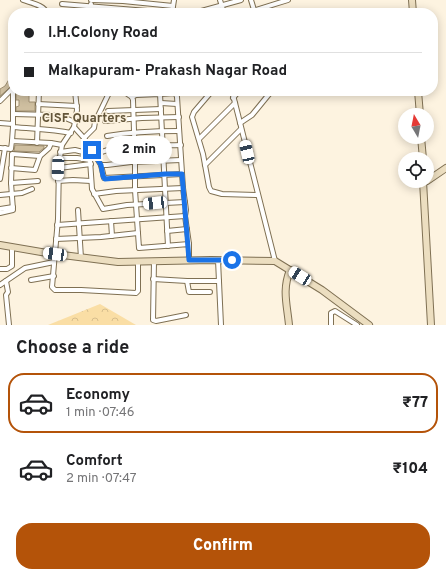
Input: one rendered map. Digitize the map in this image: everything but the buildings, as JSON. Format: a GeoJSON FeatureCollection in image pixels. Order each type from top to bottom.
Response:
{"type":"FeatureCollection","features":[{"type":"Feature","properties":{"kind":"street"},"geometry":{"type":"LineString","coordinates":[[23,0],[44,8]]}},
{"type":"Feature","properties":{"kind":"street"},"geometry":{"type":"LineString","coordinates":[[90,6],[91,0],[123,1],[173,6],[174,0]]}},
{"type":"Feature","properties":{"kind":"street"},"geometry":{"type":"LineString","coordinates":[[220,0],[222,6]]}},
{"type":"Feature","properties":{"kind":"street"},"geometry":{"type":"LineString","coordinates":[[214,8],[241,0]]}},
{"type":"Feature","properties":{"kind":"street"},"geometry":{"type":"LineString","coordinates":[[265,8],[288,0]]}},
{"type":"Feature","properties":{"kind":"street"},"geometry":{"type":"LineString","coordinates":[[62,4],[103,8]]}},
{"type":"Feature","properties":{"kind":"street"},"geometry":{"type":"LineString","coordinates":[[0,101],[8,94]]}},
{"type":"Feature","properties":{"kind":"street"},"geometry":{"type":"LineString","coordinates":[[0,213],[12,211],[13,206],[11,194],[11,149],[14,114],[13,96]]}},
{"type":"Feature","properties":{"kind":"street"},"geometry":{"type":"LineString","coordinates":[[37,143],[39,96]]}},
{"type":"Feature","properties":{"kind":"street"},"geometry":{"type":"LineString","coordinates":[[76,96],[77,106],[74,127],[62,145],[58,168],[57,225],[52,287],[55,290],[136,293],[138,291],[138,262]]}},
{"type":"Feature","properties":{"kind":"street"},"geometry":{"type":"LineString","coordinates":[[84,138],[94,128],[95,122],[108,96]]}},
{"type":"Feature","properties":{"kind":"street"},"geometry":{"type":"LineString","coordinates":[[136,96],[132,97],[134,110],[134,176],[139,248],[188,244]]}},
{"type":"Feature","properties":{"kind":"street"},"geometry":{"type":"LineString","coordinates":[[160,96],[168,246]]}},
{"type":"Feature","properties":{"kind":"street"},"geometry":{"type":"LineString","coordinates":[[176,96],[189,260]]}},
{"type":"Feature","properties":{"kind":"street"},"geometry":{"type":"LineString","coordinates":[[208,96],[194,112],[192,117],[199,139],[207,182],[211,190],[222,194],[257,195]]}},
{"type":"Feature","properties":{"kind":"street"},"geometry":{"type":"LineString","coordinates":[[240,123],[252,115],[268,96]]}},
{"type":"Feature","properties":{"kind":"street"},"geometry":{"type":"LineString","coordinates":[[418,96],[419,108]]}},
{"type":"Feature","properties":{"kind":"street"},"geometry":{"type":"LineString","coordinates":[[233,98],[275,261]]}},
{"type":"Feature","properties":{"kind":"street"},"geometry":{"type":"LineString","coordinates":[[161,103],[177,104]]}},
{"type":"Feature","properties":{"kind":"street"},"geometry":{"type":"LineString","coordinates":[[199,139],[235,103]]}},
{"type":"Feature","properties":{"kind":"street"},"geometry":{"type":"LineString","coordinates":[[38,104],[77,106]]}},
{"type":"Feature","properties":{"kind":"street"},"geometry":{"type":"LineString","coordinates":[[108,111],[161,109]]}},
{"type":"Feature","properties":{"kind":"street"},"geometry":{"type":"LineString","coordinates":[[14,114],[58,116],[75,122]]}},
{"type":"Feature","properties":{"kind":"street"},"geometry":{"type":"LineString","coordinates":[[105,121],[133,118],[178,117]]}},
{"type":"Feature","properties":{"kind":"street"},"geometry":{"type":"LineString","coordinates":[[0,123],[37,130],[57,130],[71,133]]}},
{"type":"Feature","properties":{"kind":"street"},"geometry":{"type":"LineString","coordinates":[[74,127],[84,138],[101,165],[104,178],[182,174]]}},
{"type":"Feature","properties":{"kind":"street"},"geometry":{"type":"LineString","coordinates":[[205,165],[241,128]]}},
{"type":"Feature","properties":{"kind":"street"},"geometry":{"type":"LineString","coordinates":[[107,136],[134,132],[179,131]]}},
{"type":"Feature","properties":{"kind":"street"},"geometry":{"type":"LineString","coordinates":[[12,141],[62,145]]}},
{"type":"Feature","properties":{"kind":"street"},"geometry":{"type":"LineString","coordinates":[[11,168],[36,170],[40,156],[49,148],[51,143]]}},
{"type":"Feature","properties":{"kind":"street"},"geometry":{"type":"LineString","coordinates":[[60,152],[75,150],[93,153],[134,146],[181,145]]}},
{"type":"Feature","properties":{"kind":"street"},"geometry":{"type":"LineString","coordinates":[[0,148],[11,149]]}},
{"type":"Feature","properties":{"kind":"street"},"geometry":{"type":"LineString","coordinates":[[0,176],[5,148]]}},
{"type":"Feature","properties":{"kind":"street"},"geometry":{"type":"LineString","coordinates":[[93,153],[91,162],[92,189],[103,209],[114,206],[185,202]]}},
{"type":"Feature","properties":{"kind":"street"},"geometry":{"type":"LineString","coordinates":[[12,155],[40,156]]}},
{"type":"Feature","properties":{"kind":"street"},"geometry":{"type":"LineString","coordinates":[[60,158],[77,158],[91,162]]}},
{"type":"Feature","properties":{"kind":"street"},"geometry":{"type":"LineString","coordinates":[[101,165],[181,160]]}},
{"type":"Feature","properties":{"kind":"street"},"geometry":{"type":"LineString","coordinates":[[58,168],[91,162]]}},
{"type":"Feature","properties":{"kind":"street"},"geometry":{"type":"LineString","coordinates":[[434,177],[446,171]]}},
{"type":"Feature","properties":{"kind":"street"},"geometry":{"type":"LineString","coordinates":[[11,183],[38,181]]}},
{"type":"Feature","properties":{"kind":"street"},"geometry":{"type":"LineString","coordinates":[[58,181],[92,181]]}},
{"type":"Feature","properties":{"kind":"street"},"geometry":{"type":"LineString","coordinates":[[94,194],[135,190],[183,188]]}},
{"type":"Feature","properties":{"kind":"street"},"geometry":{"type":"LineString","coordinates":[[425,188],[431,325]]}},
{"type":"Feature","properties":{"kind":"street"},"geometry":{"type":"LineString","coordinates":[[0,196],[32,190]]}},
{"type":"Feature","properties":{"kind":"street"},"geometry":{"type":"LineString","coordinates":[[0,209],[13,206]]}},
{"type":"Feature","properties":{"kind":"street"},"geometry":{"type":"LineString","coordinates":[[78,210],[81,258]]}},
{"type":"Feature","properties":{"kind":"street"},"geometry":{"type":"LineString","coordinates":[[57,225],[166,216],[185,216]]}},
{"type":"Feature","properties":{"kind":"street"},"geometry":{"type":"LineString","coordinates":[[111,221],[112,236]]}},
{"type":"Feature","properties":{"kind":"street"},"geometry":{"type":"LineString","coordinates":[[167,231],[186,229]]}},
{"type":"Feature","properties":{"kind":"street"},"geometry":{"type":"LineString","coordinates":[[56,239],[138,233]]}},
{"type":"Feature","properties":{"kind":"street"},"geometry":{"type":"LineString","coordinates":[[0,245],[81,258],[118,262],[189,260],[275,261],[322,290],[369,325]]}},
{"type":"Feature","properties":{"kind":"street"},"geometry":{"type":"LineString","coordinates":[[0,270],[7,269],[12,266],[12,247]]}},
{"type":"Feature","properties":{"kind":"street"},"geometry":{"type":"LineString","coordinates":[[218,260],[221,325]]}},
{"type":"Feature","properties":{"kind":"street"},"geometry":{"type":"LineString","coordinates":[[154,261],[153,320],[156,322],[186,315]]}},
{"type":"Feature","properties":{"kind":"street"},"geometry":{"type":"LineString","coordinates":[[3,283],[25,268],[54,262]]}},
{"type":"Feature","properties":{"kind":"street"},"geometry":{"type":"LineString","coordinates":[[289,325],[285,293],[286,279],[290,270]]}},
{"type":"Feature","properties":{"kind":"street"},"geometry":{"type":"LineString","coordinates":[[31,280],[54,276]]}},
{"type":"Feature","properties":{"kind":"street"},"geometry":{"type":"LineString","coordinates":[[0,278],[8,292],[6,295],[6,304],[9,325]]}},
{"type":"Feature","properties":{"kind":"street"},"geometry":{"type":"LineString","coordinates":[[153,279],[219,281]]}},
{"type":"Feature","properties":{"kind":"street"},"geometry":{"type":"LineString","coordinates":[[187,281],[189,292],[210,292]]}},
{"type":"Feature","properties":{"kind":"street"},"geometry":{"type":"LineString","coordinates":[[331,325],[331,313],[335,311],[357,325]]}},
{"type":"Feature","properties":{"kind":"green space"},"geometry":{"type":"Polygon","coordinates":[[[100,304],[136,325],[48,325],[100,304]]]}},
{"type":"Feature","properties":{"kind":"district","name":"CISF Quarters"},"geometry":{"type":"Point","coordinates":[84,119]}},
{"type":"Feature","properties":{"kind":"route"},"geometry":{"type":"LineString","coordinates":[[92,150],[101,165],[105,179],[182,174],[189,260],[232,260]]}}]}
